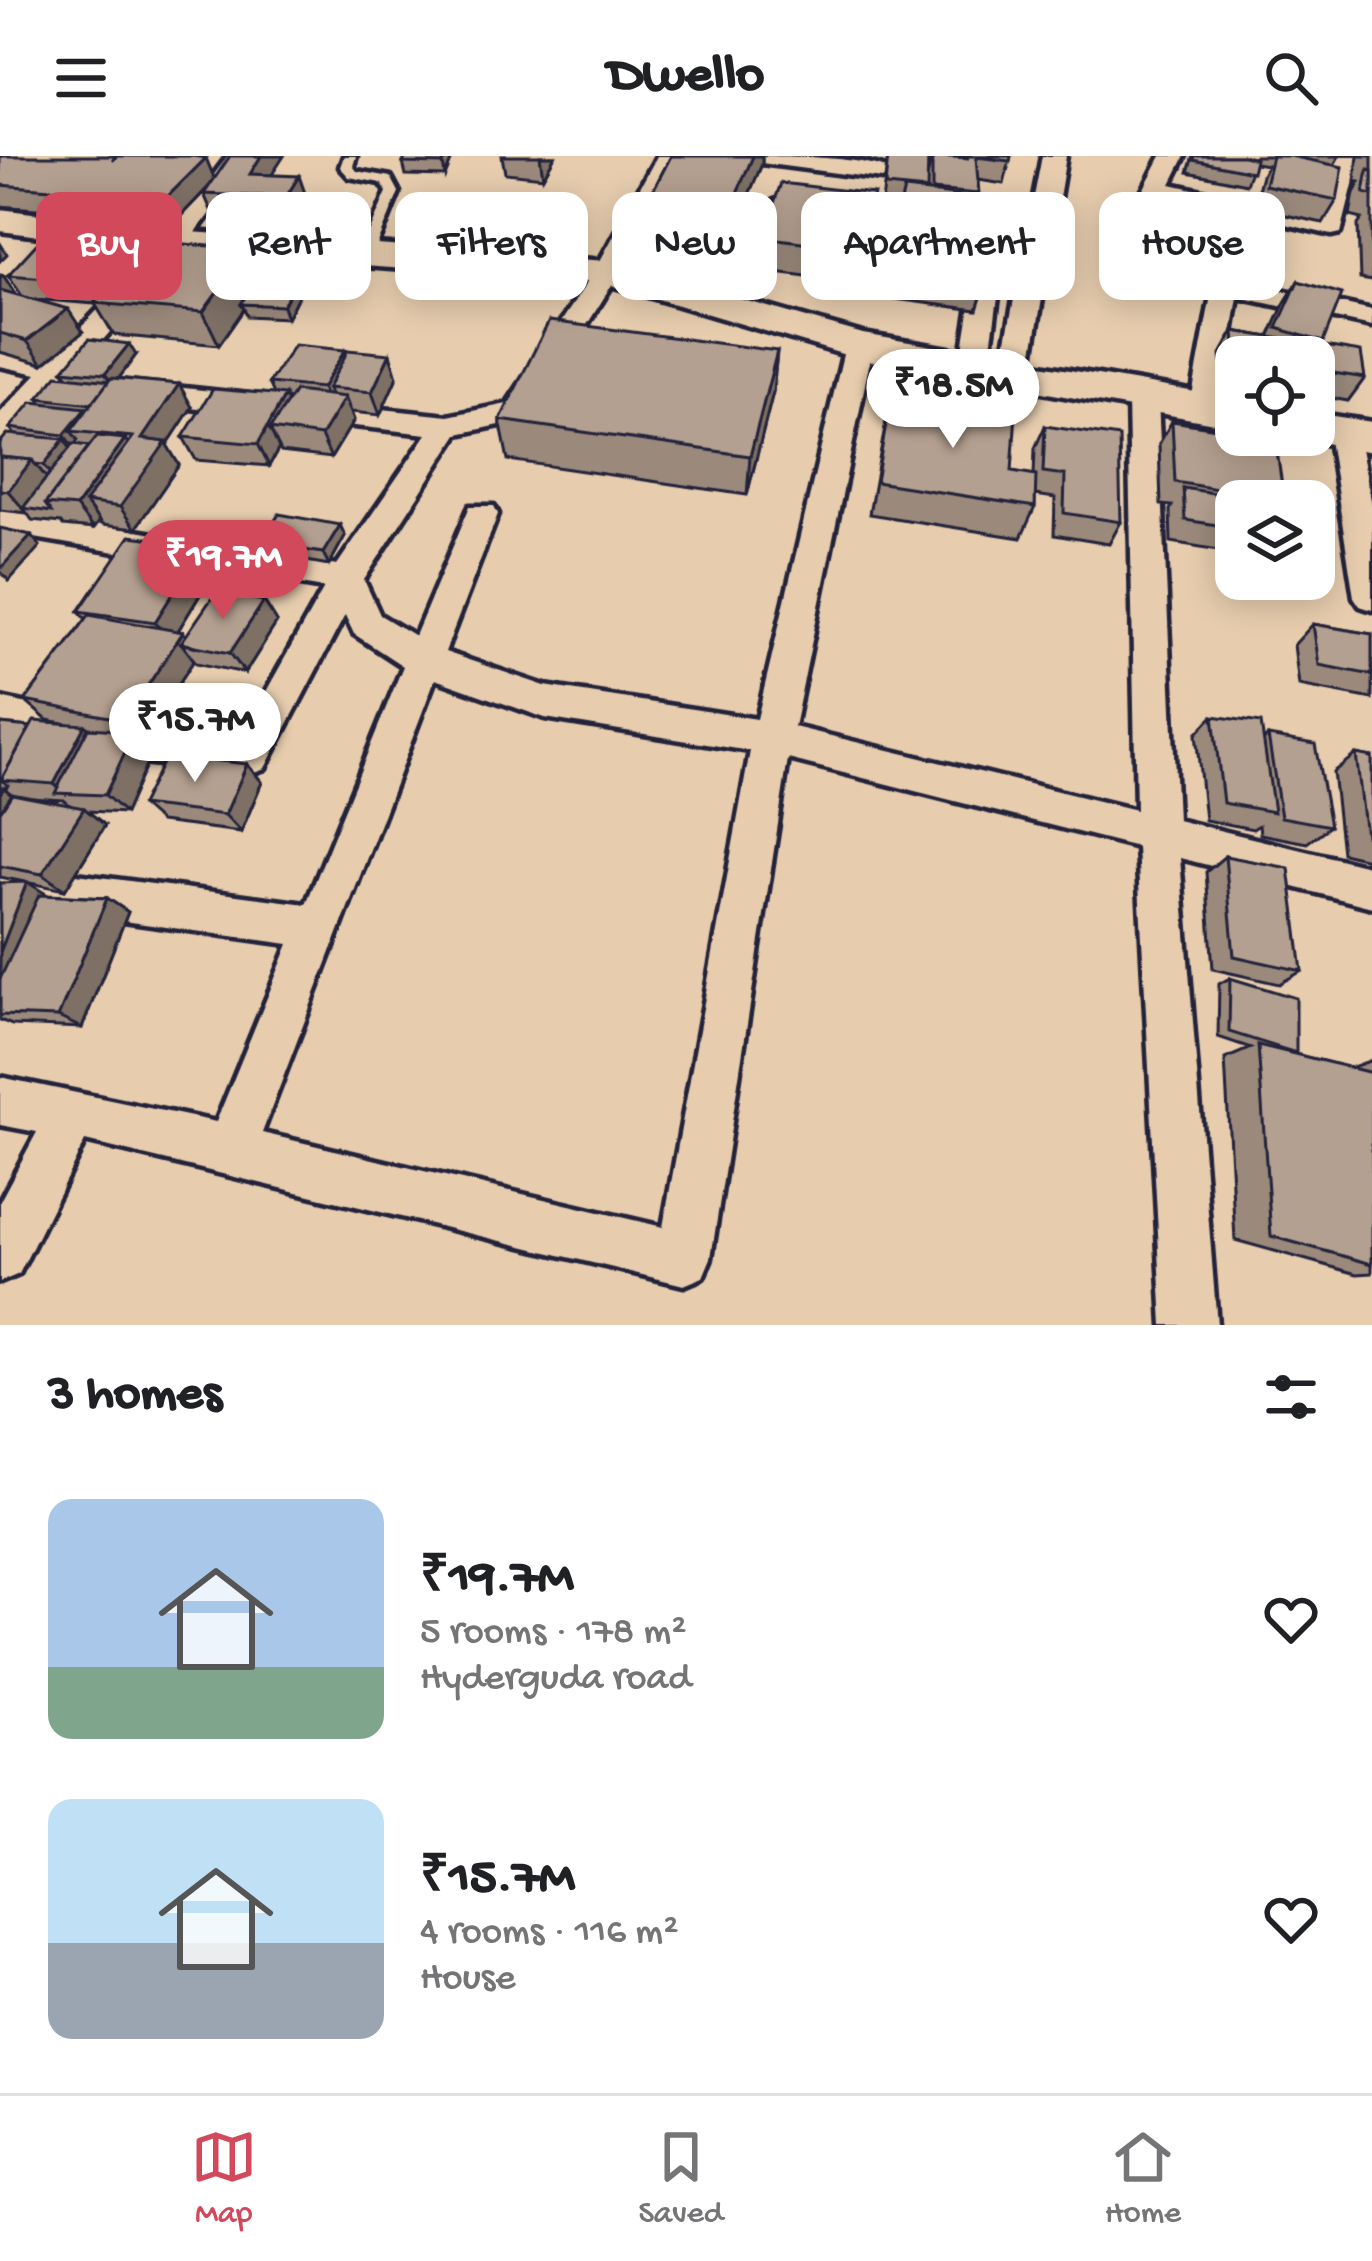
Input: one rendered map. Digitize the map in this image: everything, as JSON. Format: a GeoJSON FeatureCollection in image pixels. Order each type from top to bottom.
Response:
{"type":"FeatureCollection","features":[{"type":"Feature","properties":{"kind":"street"},"geometry":{"type":"LineString","coordinates":[[182,234],[240,156]]}},
{"type":"Feature","properties":{"kind":"street"},"geometry":{"type":"LineString","coordinates":[[0,357],[53,376],[448,426],[517,412],[659,192],[668,156]]}},
{"type":"Feature","properties":{"kind":"street"},"geometry":{"type":"LineString","coordinates":[[1014,376],[1054,156]]}},
{"type":"Feature","properties":{"kind":"street"},"geometry":{"type":"LineString","coordinates":[[1157,192],[1173,156]]}},
{"type":"Feature","properties":{"kind":"street"},"geometry":{"type":"LineString","coordinates":[[756,158],[882,172]]}},
{"type":"Feature","properties":{"kind":"street"},"geometry":{"type":"LineString","coordinates":[[1159,188],[1332,228],[1346,168],[1372,187]]}},
{"type":"Feature","properties":{"kind":"street"},"geometry":{"type":"LineString","coordinates":[[0,220],[36,224]]}},
{"type":"Feature","properties":{"kind":"street"},"geometry":{"type":"LineString","coordinates":[[371,256],[607,272],[859,346],[1215,409]]}},
{"type":"Feature","properties":{"kind":"street"},"geometry":{"type":"LineString","coordinates":[[1285,299],[1372,318]]}},
{"type":"Feature","properties":{"kind":"street"},"geometry":{"type":"LineString","coordinates":[[0,432],[123,300]]}},
{"type":"Feature","properties":{"kind":"street"},"geometry":{"type":"LineString","coordinates":[[974,368],[984,300]]}},
{"type":"Feature","properties":{"kind":"street"},"geometry":{"type":"LineString","coordinates":[[1224,336],[1225,300]]}},
{"type":"Feature","properties":{"kind":"street"},"geometry":{"type":"LineString","coordinates":[[0,1101],[73,1112],[684,1258],[772,738],[859,346]]}},
{"type":"Feature","properties":{"kind":"street"},"geometry":{"type":"LineString","coordinates":[[1144,399],[1157,832],[1190,1325]]}},
{"type":"Feature","properties":{"kind":"street"},"geometry":{"type":"LineString","coordinates":[[0,714],[141,745],[251,757],[346,579],[448,426]]}},
{"type":"Feature","properties":{"kind":"street"},"geometry":{"type":"LineString","coordinates":[[1343,433],[1372,597]]}},
{"type":"Feature","properties":{"kind":"street"},"geometry":{"type":"LineString","coordinates":[[230,1150],[482,514]]}},
{"type":"Feature","properties":{"kind":"street"},"geometry":{"type":"LineString","coordinates":[[0,520],[346,579]]}},
{"type":"Feature","properties":{"kind":"street"},"geometry":{"type":"LineString","coordinates":[[346,579],[367,623],[424,660],[544,702],[772,738],[1372,886]]}},
{"type":"Feature","properties":{"kind":"street"},"geometry":{"type":"LineString","coordinates":[[0,884],[319,927]]}},
{"type":"Feature","properties":{"kind":"street"},"geometry":{"type":"LineString","coordinates":[[0,1256],[73,1112]]}},
{"type":"Feature","properties":{"kind":"lane"},"geometry":{"type":"LineString","coordinates":[[350,156],[346,167],[353,174],[386,180],[393,191],[371,244]]}},
{"type":"Feature","properties":{"kind":"building"},"geometry":{"type":"Polygon","coordinates":[[[0,156],[116,156],[112,161],[117,156],[206,158],[172,192],[0,185],[0,156]]]}},
{"type":"Feature","properties":{"kind":"building"},"geometry":{"type":"Polygon","coordinates":[[[230,156],[261,156],[250,174],[299,176],[289,192],[204,194],[230,156]]]}},
{"type":"Feature","properties":{"kind":"building"},"geometry":{"type":"Polygon","coordinates":[[[406,156],[446,156],[443,164],[403,163],[406,156]]]}},
{"type":"Feature","properties":{"kind":"building"},"geometry":{"type":"Polygon","coordinates":[[[671,156],[753,156],[737,192],[652,192],[671,156]]]}},
{"type":"Feature","properties":{"kind":"building"},"geometry":{"type":"Polygon","coordinates":[[[888,156],[928,156],[927,190],[885,186],[888,156]]]}},
{"type":"Feature","properties":{"kind":"building"},"geometry":{"type":"Polygon","coordinates":[[[932,156],[1011,156],[1010,161],[976,157],[979,192],[932,190],[932,156]]]}},
{"type":"Feature","properties":{"kind":"building"},"geometry":{"type":"Polygon","coordinates":[[[1194,156],[1255,159],[1252,172],[1193,160],[1194,156]]]}},
{"type":"Feature","properties":{"kind":"building"},"geometry":{"type":"Polygon","coordinates":[[[1272,156],[1343,167],[1337,200],[1265,185],[1272,156]]]}},
{"type":"Feature","properties":{"kind":"building"},"geometry":{"type":"Polygon","coordinates":[[[1368,170],[1372,171],[1372,195],[1364,193],[1368,170]]]}},
{"type":"Feature","properties":{"kind":"building"},"geometry":{"type":"Polygon","coordinates":[[[781,183],[857,192],[801,192],[801,242],[777,239],[781,183]]]}},
{"type":"Feature","properties":{"kind":"building"},"geometry":{"type":"Polygon","coordinates":[[[36,244],[36,277],[8,275],[36,244]]]}},
{"type":"Feature","properties":{"kind":"building"},"geometry":{"type":"Polygon","coordinates":[[[182,244],[206,246],[206,300],[212,300],[203,312],[94,303],[182,300],[182,244]]]}},
{"type":"Feature","properties":{"kind":"building"},"geometry":{"type":"Polygon","coordinates":[[[1298,281],[1342,294],[1325,336],[1303,336],[1277,328],[1298,281]]]}},
{"type":"Feature","properties":{"kind":"building"},"geometry":{"type":"Polygon","coordinates":[[[0,290],[68,309],[27,341],[0,333],[0,290]]]}},
{"type":"Feature","properties":{"kind":"building"},"geometry":{"type":"Polygon","coordinates":[[[243,300],[286,300],[283,306],[241,304],[243,300]]]}},
{"type":"Feature","properties":{"kind":"building"},"geometry":{"type":"Polygon","coordinates":[[[549,321],[777,351],[750,456],[500,420],[549,321]]]}},
{"type":"Feature","properties":{"kind":"building"},"geometry":{"type":"Polygon","coordinates":[[[89,339],[129,344],[105,374],[63,370],[89,339]]]}},
{"type":"Feature","properties":{"kind":"building"},"geometry":{"type":"Polygon","coordinates":[[[294,345],[345,350],[322,388],[269,383],[294,345]]]}},
{"type":"Feature","properties":{"kind":"building"},"geometry":{"type":"Polygon","coordinates":[[[1335,348],[1361,352],[1365,378],[1335,373],[1335,348]]]}},
{"type":"Feature","properties":{"kind":"building"},"geometry":{"type":"Polygon","coordinates":[[[348,350],[390,354],[372,392],[328,388],[348,350]]]}},
{"type":"Feature","properties":{"kind":"building"},"geometry":{"type":"Polygon","coordinates":[[[57,375],[110,381],[92,404],[38,398],[57,375]]]}},
{"type":"Feature","properties":{"kind":"building"},"geometry":{"type":"Polygon","coordinates":[[[111,378],[179,384],[142,439],[166,442],[120,507],[85,502],[133,437],[71,431],[111,378]]]}},
{"type":"Feature","properties":{"kind":"building"},"geometry":{"type":"Polygon","coordinates":[[[213,389],[285,395],[258,444],[183,437],[213,389]]]}},
{"type":"Feature","properties":{"kind":"building"},"geometry":{"type":"Polygon","coordinates":[[[295,391],[345,397],[321,436],[270,429],[295,391]]]}},
{"type":"Feature","properties":{"kind":"building"},"geometry":{"type":"Polygon","coordinates":[[[891,395],[1016,413],[1012,471],[1036,475],[1035,507],[876,482],[891,395]]]}},
{"type":"Feature","properties":{"kind":"building"},"geometry":{"type":"Polygon","coordinates":[[[32,402],[86,408],[64,435],[10,428],[32,402]]]}},
{"type":"Feature","properties":{"kind":"building"},"geometry":{"type":"Polygon","coordinates":[[[1172,421],[1215,428],[1215,456],[1278,456],[1281,480],[1215,480],[1215,489],[1175,482],[1172,421]]]}},
{"type":"Feature","properties":{"kind":"building"},"geometry":{"type":"Polygon","coordinates":[[[1045,426],[1119,437],[1121,522],[1064,513],[1065,475],[1043,472],[1045,426]]]}},
{"type":"Feature","properties":{"kind":"building"},"geometry":{"type":"Polygon","coordinates":[[[7,434],[64,439],[44,465],[0,457],[0,443],[7,434]]]}},
{"type":"Feature","properties":{"kind":"building"},"geometry":{"type":"Polygon","coordinates":[[[97,436],[125,439],[76,507],[45,504],[97,436]]]}},
{"type":"Feature","properties":{"kind":"building"},"geometry":{"type":"Polygon","coordinates":[[[73,444],[89,446],[45,504],[51,512],[23,508],[73,444]]]}},
{"type":"Feature","properties":{"kind":"building"},"geometry":{"type":"Polygon","coordinates":[[[0,457],[32,460],[8,491],[0,490],[0,457]]]}},
{"type":"Feature","properties":{"kind":"building"},"geometry":{"type":"Polygon","coordinates":[[[1183,488],[1215,493],[1215,525],[1185,520],[1183,488]]]}},
{"type":"Feature","properties":{"kind":"building"},"geometry":{"type":"Polygon","coordinates":[[[279,514],[340,525],[323,553],[261,543],[279,514]]]}},
{"type":"Feature","properties":{"kind":"building"},"geometry":{"type":"Polygon","coordinates":[[[0,528],[31,535],[0,569],[0,528]]]}},
{"type":"Feature","properties":{"kind":"building"},"geometry":{"type":"Polygon","coordinates":[[[130,536],[203,545],[155,622],[79,611],[130,536]]]}},
{"type":"Feature","properties":{"kind":"building"},"geometry":{"type":"Polygon","coordinates":[[[216,592],[264,601],[230,653],[181,643],[216,592]]]}},
{"type":"Feature","properties":{"kind":"building"},"geometry":{"type":"Polygon","coordinates":[[[89,615],[183,632],[125,720],[25,701],[89,615]]]}},
{"type":"Feature","properties":{"kind":"building"},"geometry":{"type":"Polygon","coordinates":[[[1313,624],[1372,634],[1372,675],[1319,665],[1313,624]]]}},
{"type":"Feature","properties":{"kind":"building"},"geometry":{"type":"Polygon","coordinates":[[[1213,716],[1261,723],[1274,812],[1223,803],[1213,716]]]}},
{"type":"Feature","properties":{"kind":"building"},"geometry":{"type":"Polygon","coordinates":[[[34,721],[85,725],[54,784],[1,780],[34,721]]]}},
{"type":"Feature","properties":{"kind":"building"},"geometry":{"type":"Polygon","coordinates":[[[0,724],[30,727],[1,780],[7,787],[0,787],[0,724]]]}},
{"type":"Feature","properties":{"kind":"building"},"geometry":{"type":"Polygon","coordinates":[[[88,728],[135,731],[105,795],[55,793],[88,728]]]}},
{"type":"Feature","properties":{"kind":"building"},"geometry":{"type":"Polygon","coordinates":[[[1268,736],[1315,744],[1330,826],[1281,817],[1268,736]]]}},
{"type":"Feature","properties":{"kind":"building"},"geometry":{"type":"Polygon","coordinates":[[[1356,754],[1372,757],[1372,838],[1366,836],[1356,754]]]}},
{"type":"Feature","properties":{"kind":"building"},"geometry":{"type":"Polygon","coordinates":[[[166,755],[247,764],[225,815],[141,805],[166,755]]]}},
{"type":"Feature","properties":{"kind":"building"},"geometry":{"type":"Polygon","coordinates":[[[12,794],[84,808],[42,874],[0,866],[0,812],[12,794]]]}},
{"type":"Feature","properties":{"kind":"building"},"geometry":{"type":"Polygon","coordinates":[[[1225,856],[1289,868],[1302,971],[1234,956],[1225,856]]]}},
{"type":"Feature","properties":{"kind":"building"},"geometry":{"type":"Polygon","coordinates":[[[27,882],[0,952],[0,883],[27,882]]]}},
{"type":"Feature","properties":{"kind":"building"},"geometry":{"type":"Polygon","coordinates":[[[39,895],[107,898],[58,1017],[0,1015],[0,979],[39,895]]]}},
{"type":"Feature","properties":{"kind":"building"},"geometry":{"type":"Polygon","coordinates":[[[1230,978],[1296,998],[1296,1053],[1229,1032],[1230,978]]]}},
{"type":"Feature","properties":{"kind":"building"},"geometry":{"type":"Polygon","coordinates":[[[1258,1045],[1372,1073],[1372,1264],[1271,1236],[1258,1045]]]}}]}
